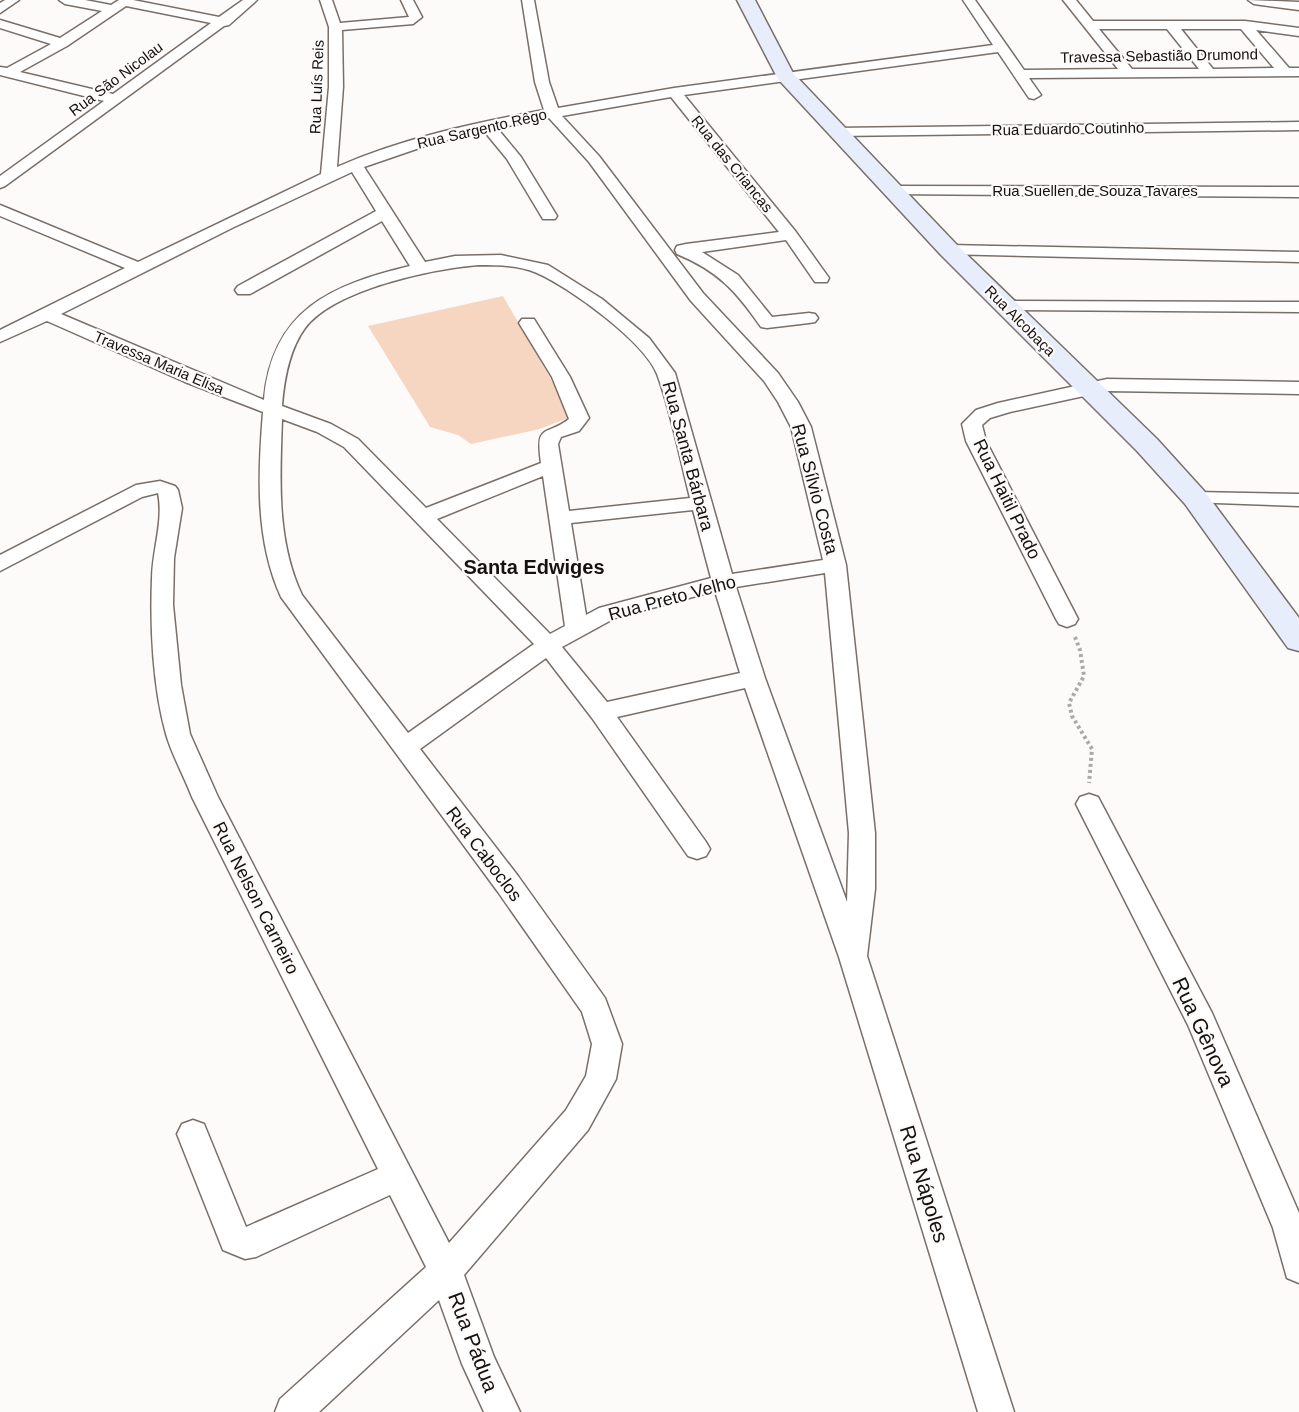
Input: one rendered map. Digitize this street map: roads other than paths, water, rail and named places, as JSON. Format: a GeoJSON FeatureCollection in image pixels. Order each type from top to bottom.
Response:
{"type":"FeatureCollection","features":[{"type":"Feature","properties":{"kind":"main road","name":"Rua Alcobaça"},"geometry":{"type":"LineString","coordinates":[[746,0],[785,75],[949,250],[1147,445],[1195,498],[1295,627]]}},
{"type":"Feature","properties":{"kind":"street"},"geometry":{"type":"LineString","coordinates":[[0,9],[13,0]]}},
{"type":"Feature","properties":{"kind":"street"},"geometry":{"type":"LineString","coordinates":[[65,0],[122,4],[224,22]]}},
{"type":"Feature","properties":{"kind":"street","name":"Rua São Nicolau"},"geometry":{"type":"LineString","coordinates":[[0,183],[224,22],[251,0]]}},
{"type":"Feature","properties":{"kind":"street","name":"Rua Luís Reis"},"geometry":{"type":"LineString","coordinates":[[326,0],[335,27],[336,87],[329,176]]}},
{"type":"Feature","properties":{"kind":"street"},"geometry":{"type":"LineString","coordinates":[[335,27],[413,20],[416,17],[407,0]]}},
{"type":"Feature","properties":{"kind":"street","name":"Rua Sílvio Costa"},"geometry":{"type":"LineString","coordinates":[[528,0],[542,82],[552,113],[673,251],[697,297],[771,377],[801,427],[835,565],[862,834],[862,890],[853,957]]}},
{"type":"Feature","properties":{"kind":"street"},"geometry":{"type":"LineString","coordinates":[[969,0],[1034,95]]}},
{"type":"Feature","properties":{"kind":"street"},"geometry":{"type":"LineString","coordinates":[[1069,0],[1129,74]]}},
{"type":"Feature","properties":{"kind":"street"},"geometry":{"type":"LineString","coordinates":[[1254,0],[1299,6]]}},
{"type":"Feature","properties":{"kind":"street"},"geometry":{"type":"LineString","coordinates":[[4,72],[62,43],[122,4]]}},
{"type":"Feature","properties":{"kind":"street"},"geometry":{"type":"LineString","coordinates":[[0,24],[62,43]]}},
{"type":"Feature","properties":{"kind":"street"},"geometry":{"type":"LineString","coordinates":[[1170,24],[1209,72]]}},
{"type":"Feature","properties":{"kind":"street"},"geometry":{"type":"LineString","coordinates":[[1089,25],[1245,25],[1299,32]]}},
{"type":"Feature","properties":{"kind":"street"},"geometry":{"type":"LineString","coordinates":[[1245,25],[1292,72]]}},
{"type":"Feature","properties":{"kind":"street","name":"Rua Sargento Rêgo"},"geometry":{"type":"LineString","coordinates":[[0,337],[136,267],[329,176],[438,136],[487,125],[674,92],[785,75],[1002,48]]}},
{"type":"Feature","properties":{"kind":"street"},"geometry":{"type":"LineString","coordinates":[[4,72],[115,99]]}},
{"type":"Feature","properties":{"kind":"street","name":"Travessa Sebastião Drumond"},"geometry":{"type":"LineString","coordinates":[[1020,74],[1292,72]]}},
{"type":"Feature","properties":{"kind":"street","name":"Rua das Criancas"},"geometry":{"type":"LineString","coordinates":[[674,92],[790,235],[820,278]]}},
{"type":"Feature","properties":{"kind":"street"},"geometry":{"type":"LineString","coordinates":[[487,125],[513,157],[549,216]]}},
{"type":"Feature","properties":{"kind":"street","name":"Rua Eduardo Coutinho"},"geometry":{"type":"LineString","coordinates":[[837,132],[1299,126]]}},
{"type":"Feature","properties":{"kind":"street"},"geometry":{"type":"LineString","coordinates":[[355,165],[420,268]]}},
{"type":"Feature","properties":{"kind":"street","name":"Rua Suellen de Souza Tavares"},"geometry":{"type":"LineString","coordinates":[[892,191],[1299,192]]}},
{"type":"Feature","properties":{"kind":"street"},"geometry":{"type":"LineString","coordinates":[[0,210],[136,267]]}},
{"type":"Feature","properties":{"kind":"street"},"geometry":{"type":"LineString","coordinates":[[244,290],[385,213]]}},
{"type":"Feature","properties":{"kind":"street","name":"Rua das Criancas"},"geometry":{"type":"LineString","coordinates":[[673,251],[790,235]]}},
{"type":"Feature","properties":{"kind":"street"},"geometry":{"type":"LineString","coordinates":[[949,250],[1299,256]]}},
{"type":"Feature","properties":{"kind":"street"},"geometry":{"type":"LineString","coordinates":[[673,251],[707,259],[729,275],[745,290],[767,323],[810,318]]}},
{"type":"Feature","properties":{"kind":"street","name":"Rua Santa Bárbara"},"geometry":{"type":"LineString","coordinates":[[272,410],[287,342],[300,323],[328,301],[384,279],[420,268],[493,260],[524,263],[543,270],[568,284],[632,328],[652,349],[666,373],[723,582],[753,678],[853,957]]}},
{"type":"Feature","properties":{"kind":"street"},"geometry":{"type":"LineString","coordinates":[[1005,306],[1299,307]]}},
{"type":"Feature","properties":{"kind":"street","name":"Travessa Maria Elisa"},"geometry":{"type":"LineString","coordinates":[[46,314],[132,353],[272,410],[321,425],[351,443],[548,645],[601,712],[697,849]]}},
{"type":"Feature","properties":{"kind":"street"},"geometry":{"type":"LineString","coordinates":[[528,323],[561,377],[579,418],[577,424],[553,433],[549,438],[550,466],[577,628]]}},
{"type":"Feature","properties":{"kind":"street"},"geometry":{"type":"LineString","coordinates":[[1089,390],[1107,385],[1299,388]]}},
{"type":"Feature","properties":{"kind":"street","name":"Rua Haitil Prado"},"geometry":{"type":"LineString","coordinates":[[1067,618],[976,441],[972,424],[983,414],[1005,407],[1089,390]]}},
{"type":"Feature","properties":{"kind":"street","name":"Rua Caboclos"},"geometry":{"type":"LineString","coordinates":[[272,410],[271,521],[278,564],[292,597],[508,884],[595,1007],[607,1044],[601,1079],[577,1120],[446,1270],[293,1412]]}},
{"type":"Feature","properties":{"kind":"street"},"geometry":{"type":"LineString","coordinates":[[423,517],[550,466]]}},
{"type":"Feature","properties":{"kind":"street","name":"Rua Nelson Carneiro"},"geometry":{"type":"LineString","coordinates":[[0,564],[142,490],[161,486],[168,490],[172,508],[163,558],[162,605],[169,685],[178,734],[205,797],[446,1270]]}},
{"type":"Feature","properties":{"kind":"street"},"geometry":{"type":"LineString","coordinates":[[1195,498],[1299,500]]}},
{"type":"Feature","properties":{"kind":"street"},"geometry":{"type":"LineString","coordinates":[[559,518],[701,503]]}},
{"type":"Feature","properties":{"kind":"street","name":"Rua Preto Velho"},"geometry":{"type":"LineString","coordinates":[[404,748],[548,645],[607,613],[637,603],[723,582],[835,565]]}},
{"type":"Feature","properties":{"kind":"street"},"geometry":{"type":"LineString","coordinates":[[601,712],[753,678]]}},
{"type":"Feature","properties":{"kind":"street","name":"Rua Gênova"},"geometry":{"type":"LineString","coordinates":[[1089,804],[1202,1022],[1289,1228],[1299,1267]]}},
{"type":"Feature","properties":{"kind":"street","name":"Rua Nápoles"},"geometry":{"type":"LineString","coordinates":[[853,957],[996,1412]]}},
{"type":"Feature","properties":{"kind":"street"},"geometry":{"type":"LineString","coordinates":[[193,1134],[236,1239],[245,1243],[256,1241],[397,1176]]}},
{"type":"Feature","properties":{"kind":"street","name":"Rua Pádua"},"geometry":{"type":"LineString","coordinates":[[446,1270],[479,1364],[501,1412]]}},
{"type":"Feature","properties":{"kind":"district","name":"Santa Edwiges"},"geometry":{"type":"Point","coordinates":[534,567]}}]}
